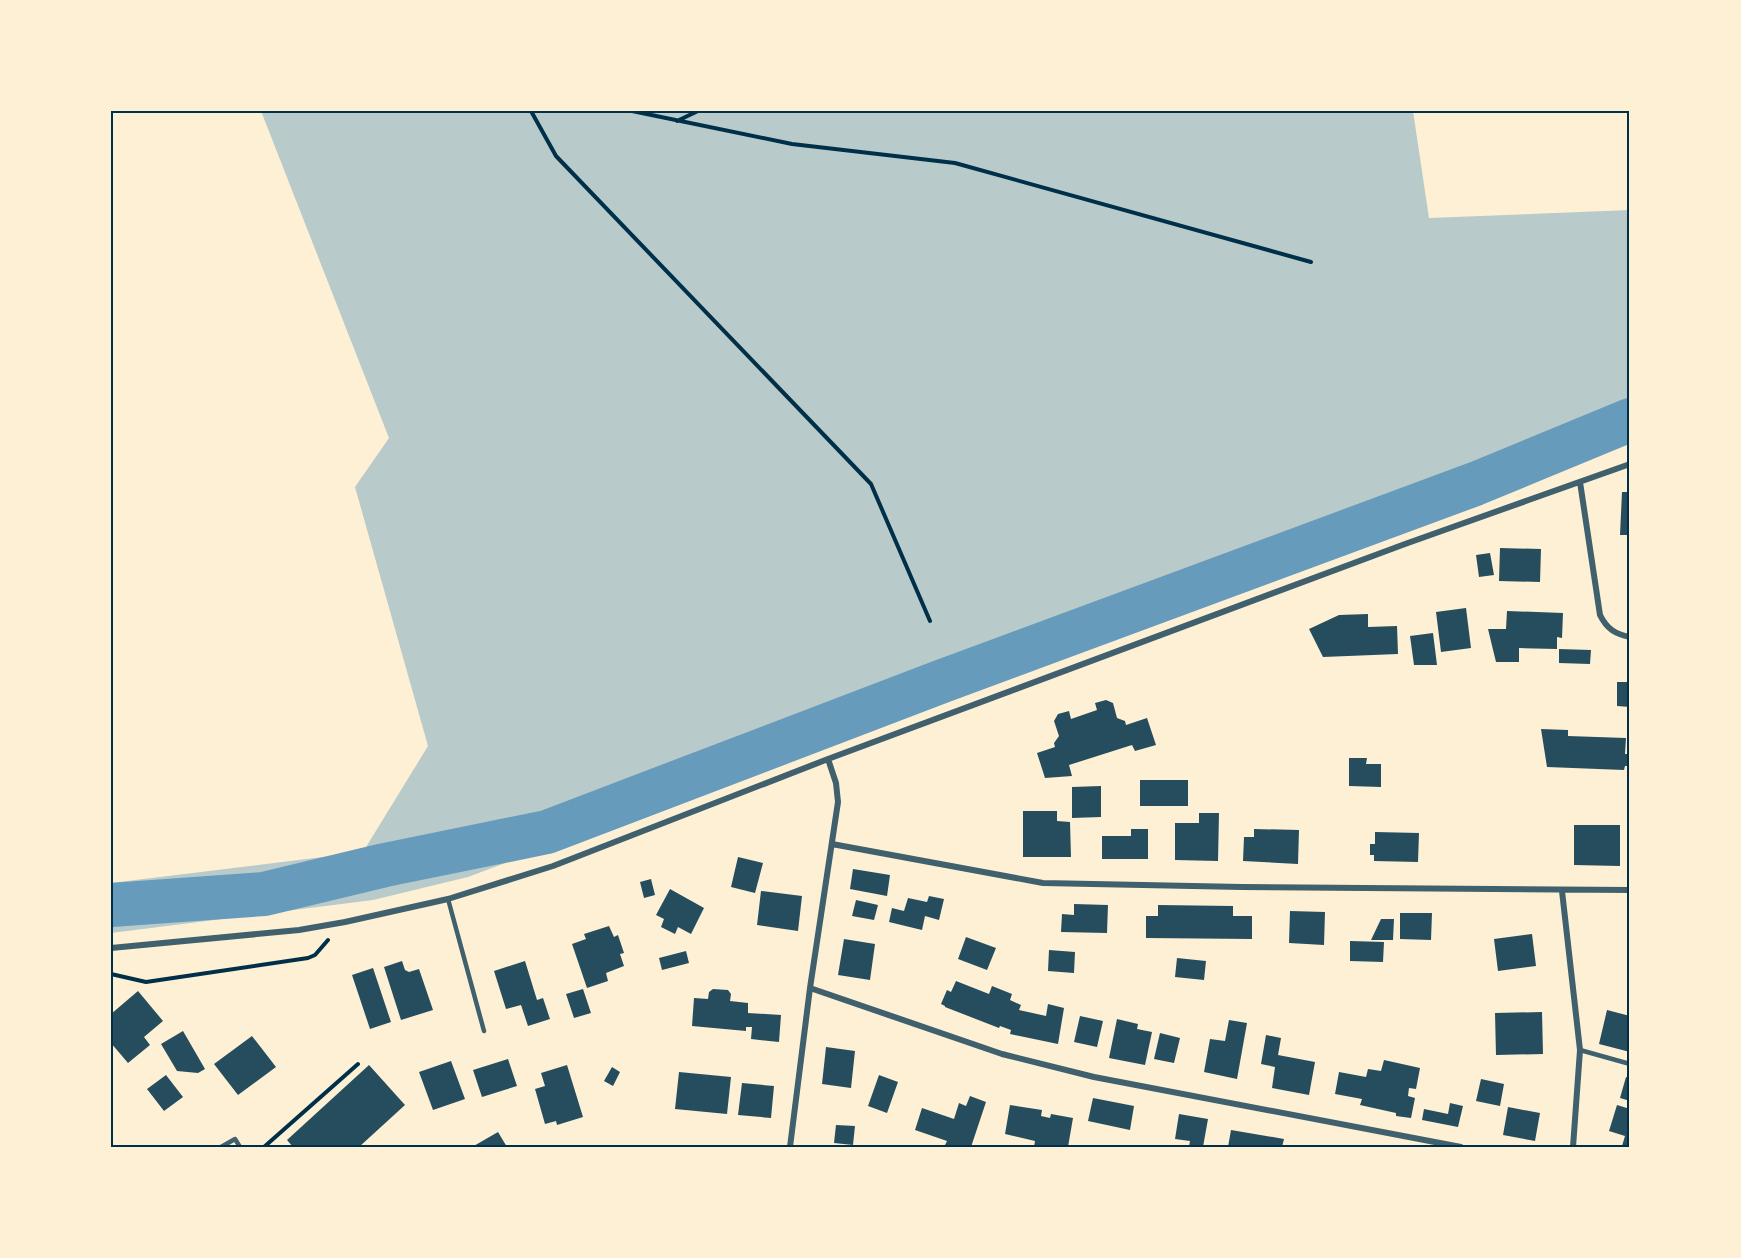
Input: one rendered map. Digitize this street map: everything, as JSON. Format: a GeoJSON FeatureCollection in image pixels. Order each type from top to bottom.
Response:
{"type":"FeatureCollection","features":[{"type":"Feature","properties":{"kind":"street"},"geometry":{"type":"LineString","coordinates":[[111,948],[299,930],[345,922],[448,899],[553,866],[828,759],[1385,552],[1630,464]]}},
{"type":"Feature","properties":{"kind":"street"},"geometry":{"type":"LineString","coordinates":[[1580,482],[1600,615],[1610,630],[1630,637]]}},
{"type":"Feature","properties":{"kind":"street"},"geometry":{"type":"LineString","coordinates":[[790,1147],[810,988],[838,802],[836,783],[828,759]]}},
{"type":"Feature","properties":{"kind":"street"},"geometry":{"type":"LineString","coordinates":[[832,844],[1043,883],[1562,891],[1630,890]]}},
{"type":"Feature","properties":{"kind":"street"},"geometry":{"type":"LineString","coordinates":[[1562,891],[1580,1050],[1573,1147]]}},
{"type":"Feature","properties":{"kind":"street"},"geometry":{"type":"LineString","coordinates":[[810,988],[1002,1054],[1094,1077],[1461,1147]]}},
{"type":"Feature","properties":{"kind":"lane"},"geometry":{"type":"LineString","coordinates":[[448,899],[484,1031]]}},
{"type":"Feature","properties":{"kind":"lane"},"geometry":{"type":"LineString","coordinates":[[1580,1050],[1630,1064]]}},
{"type":"Feature","properties":{"kind":"lane"},"geometry":{"type":"LineString","coordinates":[[221,1147],[235,1139],[240,1147]]}},
{"type":"Feature","properties":{"kind":"path"},"geometry":{"type":"LineString","coordinates":[[531,111],[556,156],[872,484],[930,621]]}},
{"type":"Feature","properties":{"kind":"path"},"geometry":{"type":"LineString","coordinates":[[633,111],[792,144],[955,163],[1311,262]]}},
{"type":"Feature","properties":{"kind":"path"},"geometry":{"type":"LineString","coordinates":[[677,121],[698,111]]}},
{"type":"Feature","properties":{"kind":"path"},"geometry":{"type":"LineString","coordinates":[[111,974],[146,982],[308,958],[315,955],[345,922]]}},
{"type":"Feature","properties":{"kind":"path"},"geometry":{"type":"LineString","coordinates":[[264,1147],[358,1064]]}},
{"type":"Feature","properties":{"kind":"shaded area"},"geometry":{"type":"Polygon","coordinates":[[[261,111],[1413,111],[1429,218],[1630,210],[1630,438],[468,877],[373,900],[111,933],[111,883],[363,852],[428,746],[355,487],[389,438],[261,111]]]}},
{"type":"Feature","properties":{"kind":"building"},"geometry":{"type":"Polygon","coordinates":[[[1622,492],[1630,492],[1630,535],[1620,535],[1622,492]]]}},
{"type":"Feature","properties":{"kind":"building"},"geometry":{"type":"Polygon","coordinates":[[[1500,548],[1541,549],[1540,582],[1499,581],[1500,548]]]}},
{"type":"Feature","properties":{"kind":"building"},"geometry":{"type":"Polygon","coordinates":[[[1490,553],[1494,575],[1479,577],[1476,555],[1490,553]]]}},
{"type":"Feature","properties":{"kind":"building"},"geometry":{"type":"Polygon","coordinates":[[[1466,608],[1471,648],[1441,652],[1436,612],[1466,608]]]}},
{"type":"Feature","properties":{"kind":"building"},"geometry":{"type":"Polygon","coordinates":[[[1507,611],[1563,613],[1562,638],[1557,637],[1557,649],[1519,648],[1519,662],[1496,662],[1488,629],[1506,629],[1507,611]]]}},
{"type":"Feature","properties":{"kind":"building"},"geometry":{"type":"Polygon","coordinates":[[[1368,614],[1368,627],[1397,626],[1398,654],[1323,657],[1309,629],[1339,615],[1368,614]]]}},
{"type":"Feature","properties":{"kind":"building"},"geometry":{"type":"Polygon","coordinates":[[[1433,633],[1437,665],[1414,665],[1410,636],[1433,633]]]}},
{"type":"Feature","properties":{"kind":"building"},"geometry":{"type":"Polygon","coordinates":[[[1559,649],[1591,650],[1590,664],[1559,663],[1559,649]]]}},
{"type":"Feature","properties":{"kind":"building"},"geometry":{"type":"Polygon","coordinates":[[[1617,682],[1630,682],[1630,707],[1617,706],[1617,682]]]}},
{"type":"Feature","properties":{"kind":"building"},"geometry":{"type":"Polygon","coordinates":[[[1106,700],[1113,703],[1117,718],[1125,721],[1126,725],[1147,718],[1156,745],[1135,751],[1132,745],[1069,765],[1072,776],[1045,778],[1037,753],[1055,747],[1054,743],[1059,736],[1054,721],[1058,714],[1069,711],[1071,719],[1097,710],[1095,703],[1106,700]]]}},
{"type":"Feature","properties":{"kind":"building"},"geometry":{"type":"Polygon","coordinates":[[[1541,729],[1568,730],[1568,736],[1626,738],[1625,754],[1630,754],[1629,766],[1625,766],[1624,770],[1547,767],[1541,729]]]}},
{"type":"Feature","properties":{"kind":"building"},"geometry":{"type":"Polygon","coordinates":[[[1349,758],[1367,758],[1366,764],[1381,764],[1381,787],[1349,786],[1349,758]]]}},
{"type":"Feature","properties":{"kind":"building"},"geometry":{"type":"Polygon","coordinates":[[[1140,780],[1188,780],[1188,806],[1140,806],[1140,780]]]}},
{"type":"Feature","properties":{"kind":"building"},"geometry":{"type":"Polygon","coordinates":[[[1101,786],[1101,817],[1072,818],[1072,787],[1101,786]]]}},
{"type":"Feature","properties":{"kind":"building"},"geometry":{"type":"Polygon","coordinates":[[[1023,811],[1057,811],[1057,821],[1070,822],[1071,857],[1023,857],[1023,811]]]}},
{"type":"Feature","properties":{"kind":"building"},"geometry":{"type":"Polygon","coordinates":[[[1199,813],[1219,813],[1218,861],[1175,860],[1175,823],[1199,823],[1199,813]]]}},
{"type":"Feature","properties":{"kind":"building"},"geometry":{"type":"Polygon","coordinates":[[[1574,825],[1620,825],[1620,866],[1574,865],[1574,825]]]}},
{"type":"Feature","properties":{"kind":"building"},"geometry":{"type":"Polygon","coordinates":[[[1131,829],[1148,829],[1148,859],[1102,859],[1102,836],[1131,836],[1131,829]]]}},
{"type":"Feature","properties":{"kind":"building"},"geometry":{"type":"Polygon","coordinates":[[[1254,829],[1299,830],[1298,864],[1243,861],[1244,837],[1254,837],[1254,829]]]}},
{"type":"Feature","properties":{"kind":"building"},"geometry":{"type":"Polygon","coordinates":[[[1375,832],[1419,833],[1418,862],[1374,861],[1374,855],[1370,855],[1370,844],[1375,844],[1375,832]]]}},
{"type":"Feature","properties":{"kind":"building"},"geometry":{"type":"Polygon","coordinates":[[[738,857],[763,863],[755,893],[731,887],[738,857]]]}},
{"type":"Feature","properties":{"kind":"building"},"geometry":{"type":"Polygon","coordinates":[[[853,869],[890,875],[887,896],[850,889],[853,869]]]}},
{"type":"Feature","properties":{"kind":"building"},"geometry":{"type":"Polygon","coordinates":[[[651,879],[655,895],[644,898],[640,882],[651,879]]]}},
{"type":"Feature","properties":{"kind":"building"},"geometry":{"type":"Polygon","coordinates":[[[670,889],[704,908],[691,934],[678,927],[675,934],[661,927],[664,919],[656,915],[670,889]]]}},
{"type":"Feature","properties":{"kind":"building"},"geometry":{"type":"Polygon","coordinates":[[[761,891],[802,896],[798,931],[757,925],[761,891]]]}},
{"type":"Feature","properties":{"kind":"building"},"geometry":{"type":"Polygon","coordinates":[[[929,896],[944,899],[939,920],[925,916],[922,930],[889,922],[892,908],[904,911],[908,898],[927,902],[929,896]]]}},
{"type":"Feature","properties":{"kind":"building"},"geometry":{"type":"Polygon","coordinates":[[[856,900],[878,905],[874,920],[852,916],[856,900]]]}},
{"type":"Feature","properties":{"kind":"building"},"geometry":{"type":"Polygon","coordinates":[[[1074,904],[1108,905],[1107,933],[1061,932],[1062,914],[1074,915],[1074,904]]]}},
{"type":"Feature","properties":{"kind":"building"},"geometry":{"type":"Polygon","coordinates":[[[1158,905],[1233,906],[1233,916],[1252,916],[1252,939],[1146,938],[1146,916],[1158,916],[1158,905]]]}},
{"type":"Feature","properties":{"kind":"building"},"geometry":{"type":"Polygon","coordinates":[[[1290,911],[1325,912],[1324,945],[1289,943],[1290,911]]]}},
{"type":"Feature","properties":{"kind":"building"},"geometry":{"type":"Polygon","coordinates":[[[1400,913],[1432,913],[1431,940],[1400,939],[1400,913]]]}},
{"type":"Feature","properties":{"kind":"building"},"geometry":{"type":"Polygon","coordinates":[[[1381,919],[1394,919],[1393,940],[1371,940],[1381,919]]]}},
{"type":"Feature","properties":{"kind":"building"},"geometry":{"type":"Polygon","coordinates":[[[609,926],[614,937],[618,935],[624,953],[620,954],[624,966],[606,973],[608,981],[587,988],[572,944],[586,939],[584,934],[609,926]]]}},
{"type":"Feature","properties":{"kind":"building"},"geometry":{"type":"Polygon","coordinates":[[[1532,934],[1536,966],[1498,971],[1494,939],[1532,934]]]}},
{"type":"Feature","properties":{"kind":"building"},"geometry":{"type":"Polygon","coordinates":[[[966,937],[996,948],[987,970],[958,959],[966,937]]]}},
{"type":"Feature","properties":{"kind":"building"},"geometry":{"type":"Polygon","coordinates":[[[844,939],[875,944],[870,980],[838,975],[844,939]]]}},
{"type":"Feature","properties":{"kind":"building"},"geometry":{"type":"Polygon","coordinates":[[[1350,941],[1384,942],[1383,962],[1350,961],[1350,941]]]}},
{"type":"Feature","properties":{"kind":"building"},"geometry":{"type":"Polygon","coordinates":[[[1049,950],[1075,952],[1074,973],[1048,971],[1049,950]]]}},
{"type":"Feature","properties":{"kind":"building"},"geometry":{"type":"Polygon","coordinates":[[[686,951],[689,963],[662,970],[659,958],[686,951]]]}},
{"type":"Feature","properties":{"kind":"building"},"geometry":{"type":"Polygon","coordinates":[[[1177,958],[1206,961],[1204,980],[1175,977],[1177,958]]]}},
{"type":"Feature","properties":{"kind":"building"},"geometry":{"type":"Polygon","coordinates":[[[402,961],[405,970],[409,972],[419,969],[433,1010],[401,1020],[384,967],[402,961]]]}},
{"type":"Feature","properties":{"kind":"building"},"geometry":{"type":"Polygon","coordinates":[[[525,961],[537,1000],[543,998],[550,1019],[528,1026],[521,1005],[506,1009],[494,971],[525,961]]]}},
{"type":"Feature","properties":{"kind":"building"},"geometry":{"type":"Polygon","coordinates":[[[373,968],[391,1022],[370,1029],[352,975],[373,968]]]}},
{"type":"Feature","properties":{"kind":"building"},"geometry":{"type":"Polygon","coordinates":[[[956,981],[989,994],[992,986],[1012,994],[1010,1000],[1021,1005],[1019,1010],[1046,1016],[1048,1004],[1064,1008],[1058,1044],[1010,1034],[1011,1030],[1000,1026],[999,1028],[945,1007],[941,1004],[947,990],[951,992],[956,981]]]}},
{"type":"Feature","properties":{"kind":"building"},"geometry":{"type":"Polygon","coordinates":[[[583,989],[591,1013],[574,1018],[566,994],[583,989]]]}},
{"type":"Feature","properties":{"kind":"building"},"geometry":{"type":"Polygon","coordinates":[[[713,989],[728,990],[731,994],[730,1001],[748,1003],[748,1013],[781,1015],[779,1042],[751,1039],[752,1027],[746,1027],[746,1031],[692,1026],[694,998],[708,999],[709,992],[713,989]]]}},
{"type":"Feature","properties":{"kind":"building"},"geometry":{"type":"Polygon","coordinates":[[[138,991],[163,1021],[144,1037],[150,1045],[128,1063],[111,1043],[111,1014],[138,991]]]}},
{"type":"Feature","properties":{"kind":"building"},"geometry":{"type":"Polygon","coordinates":[[[1607,1010],[1630,1016],[1630,1052],[1599,1044],[1607,1010]]]}},
{"type":"Feature","properties":{"kind":"building"},"geometry":{"type":"Polygon","coordinates":[[[1542,1012],[1543,1054],[1496,1055],[1495,1013],[1542,1012]]]}},
{"type":"Feature","properties":{"kind":"building"},"geometry":{"type":"Polygon","coordinates":[[[1080,1016],[1103,1021],[1097,1047],[1074,1042],[1080,1016]]]}},
{"type":"Feature","properties":{"kind":"building"},"geometry":{"type":"Polygon","coordinates":[[[1117,1019],[1138,1024],[1137,1029],[1152,1032],[1145,1065],[1109,1058],[1117,1019]]]}},
{"type":"Feature","properties":{"kind":"building"},"geometry":{"type":"Polygon","coordinates":[[[1229,1020],[1247,1023],[1237,1079],[1204,1072],[1210,1039],[1225,1041],[1229,1020]]]}},
{"type":"Feature","properties":{"kind":"building"},"geometry":{"type":"Polygon","coordinates":[[[183,1031],[205,1069],[198,1073],[177,1071],[161,1044],[183,1031]]]}},
{"type":"Feature","properties":{"kind":"building"},"geometry":{"type":"Polygon","coordinates":[[[1160,1033],[1180,1038],[1174,1063],[1154,1059],[1160,1033]]]}},
{"type":"Feature","properties":{"kind":"building"},"geometry":{"type":"Polygon","coordinates":[[[1266,1035],[1281,1038],[1278,1055],[1315,1062],[1309,1095],[1272,1088],[1275,1067],[1261,1064],[1266,1035]]]}},
{"type":"Feature","properties":{"kind":"building"},"geometry":{"type":"Polygon","coordinates":[[[252,1036],[276,1067],[238,1095],[214,1064],[252,1036]]]}},
{"type":"Feature","properties":{"kind":"building"},"geometry":{"type":"Polygon","coordinates":[[[826,1047],[855,1051],[851,1088],[822,1084],[826,1047]]]}},
{"type":"Feature","properties":{"kind":"building"},"geometry":{"type":"Polygon","coordinates":[[[508,1059],[517,1086],[482,1097],[473,1070],[508,1059]]]}},
{"type":"Feature","properties":{"kind":"building"},"geometry":{"type":"Polygon","coordinates":[[[1384,1060],[1420,1068],[1416,1089],[1409,1088],[1408,1096],[1415,1098],[1411,1118],[1360,1105],[1362,1099],[1335,1094],[1339,1072],[1366,1077],[1368,1069],[1381,1071],[1384,1060]]]}},
{"type":"Feature","properties":{"kind":"building"},"geometry":{"type":"Polygon","coordinates":[[[451,1061],[465,1099],[433,1110],[419,1072],[451,1061]]]}},
{"type":"Feature","properties":{"kind":"building"},"geometry":{"type":"Polygon","coordinates":[[[369,1065],[405,1105],[359,1147],[293,1147],[287,1140],[369,1065]]]}},
{"type":"Feature","properties":{"kind":"building"},"geometry":{"type":"Polygon","coordinates":[[[567,1065],[583,1117],[557,1125],[556,1121],[545,1124],[535,1089],[545,1086],[541,1073],[567,1065]]]}},
{"type":"Feature","properties":{"kind":"building"},"geometry":{"type":"Polygon","coordinates":[[[612,1067],[620,1072],[613,1086],[604,1081],[612,1067]]]}},
{"type":"Feature","properties":{"kind":"building"},"geometry":{"type":"Polygon","coordinates":[[[679,1072],[731,1077],[727,1114],[675,1109],[679,1072]]]}},
{"type":"Feature","properties":{"kind":"building"},"geometry":{"type":"Polygon","coordinates":[[[166,1075],[183,1097],[164,1111],[147,1089],[166,1075]]]}},
{"type":"Feature","properties":{"kind":"building"},"geometry":{"type":"Polygon","coordinates":[[[879,1075],[898,1082],[887,1113],[868,1106],[879,1075]]]}},
{"type":"Feature","properties":{"kind":"building"},"geometry":{"type":"Polygon","coordinates":[[[1626,1077],[1630,1078],[1630,1101],[1620,1098],[1626,1077]]]}},
{"type":"Feature","properties":{"kind":"building"},"geometry":{"type":"Polygon","coordinates":[[[1481,1079],[1504,1084],[1500,1106],[1476,1101],[1481,1079]]]}},
{"type":"Feature","properties":{"kind":"building"},"geometry":{"type":"Polygon","coordinates":[[[742,1083],[774,1086],[771,1118],[738,1115],[742,1083]]]}},
{"type":"Feature","properties":{"kind":"building"},"geometry":{"type":"Polygon","coordinates":[[[970,1096],[986,1102],[971,1147],[944,1147],[947,1141],[915,1130],[922,1108],[954,1119],[959,1103],[966,1106],[970,1096]]]}},
{"type":"Feature","properties":{"kind":"building"},"geometry":{"type":"Polygon","coordinates":[[[1093,1098],[1134,1106],[1130,1130],[1088,1121],[1093,1098]]]}},
{"type":"Feature","properties":{"kind":"building"},"geometry":{"type":"Polygon","coordinates":[[[1450,1103],[1463,1106],[1458,1127],[1422,1120],[1424,1109],[1448,1114],[1450,1103]]]}},
{"type":"Feature","properties":{"kind":"building"},"geometry":{"type":"Polygon","coordinates":[[[1010,1105],[1042,1110],[1041,1116],[1050,1118],[1051,1114],[1073,1118],[1068,1147],[1034,1147],[1035,1141],[1005,1134],[1010,1105]]]}},
{"type":"Feature","properties":{"kind":"building"},"geometry":{"type":"Polygon","coordinates":[[[1617,1105],[1630,1109],[1630,1147],[1622,1146],[1625,1136],[1609,1131],[1617,1105]]]}},
{"type":"Feature","properties":{"kind":"building"},"geometry":{"type":"Polygon","coordinates":[[[1508,1107],[1540,1113],[1535,1141],[1503,1135],[1508,1107]]]}},
{"type":"Feature","properties":{"kind":"building"},"geometry":{"type":"Polygon","coordinates":[[[1179,1114],[1208,1119],[1203,1147],[1189,1147],[1190,1141],[1175,1139],[1179,1114]]]}},
{"type":"Feature","properties":{"kind":"building"},"geometry":{"type":"Polygon","coordinates":[[[836,1125],[855,1126],[853,1145],[834,1143],[836,1125]]]}},
{"type":"Feature","properties":{"kind":"building"},"geometry":{"type":"Polygon","coordinates":[[[1231,1130],[1284,1139],[1282,1147],[1228,1147],[1231,1130]]]}},
{"type":"Feature","properties":{"kind":"building"},"geometry":{"type":"Polygon","coordinates":[[[498,1132],[507,1147],[472,1147],[498,1132]]]}},
{"type":"Feature","properties":{"kind":"waterway"},"geometry":{"type":"LineString","coordinates":[[111,905],[264,894],[385,865],[547,832],[940,682],[1475,484],[1630,420]]}}]}
